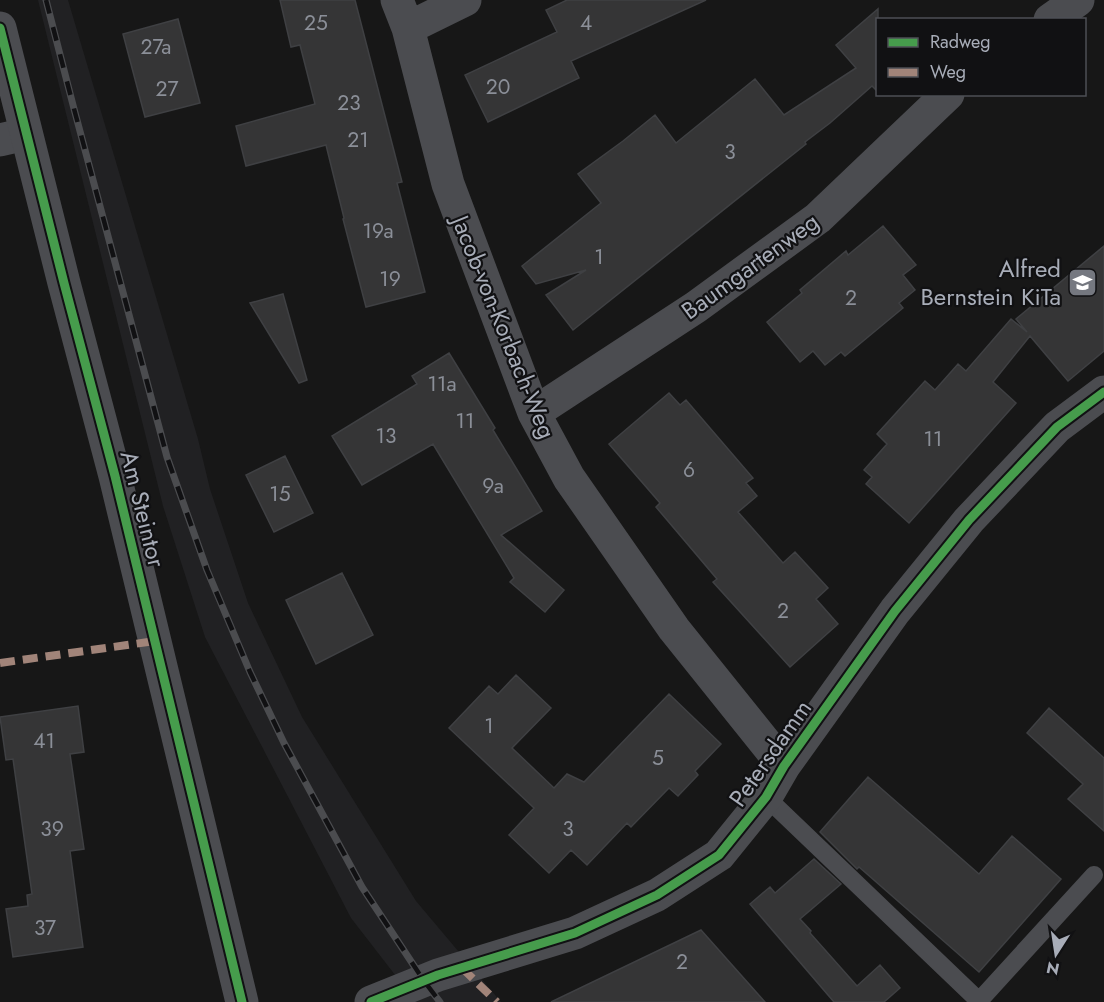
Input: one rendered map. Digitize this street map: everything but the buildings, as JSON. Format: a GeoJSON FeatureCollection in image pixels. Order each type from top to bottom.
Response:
{"type":"FeatureCollection","features":[{"type":"Feature","properties":{"kind":"street"},"geometry":{"type":"LineString","coordinates":[[403,14],[465,0]]}},
{"type":"Feature","properties":{"kind":"street"},"geometry":{"type":"LineString","coordinates":[[1053,18],[1078,0]]}},
{"type":"Feature","properties":{"kind":"street","name":"Jacob-von-Korbach-Weg"},"geometry":{"type":"LineString","coordinates":[[403,14],[448,184],[534,413],[569,478],[674,629],[784,766]]}},
{"type":"Feature","properties":{"kind":"street","name":"Am Steintor"},"geometry":{"type":"LineString","coordinates":[[0,28],[13,137],[115,476],[242,1002]]}},
{"type":"Feature","properties":{"kind":"street","name":"Baumgartenweg"},"geometry":{"type":"LineString","coordinates":[[534,413],[696,307],[818,218],[946,96]]}},
{"type":"Feature","properties":{"kind":"street","name":"Petersdamm"},"geometry":{"type":"LineString","coordinates":[[371,1002],[438,975],[575,933],[657,895],[718,855],[766,797],[784,766],[895,611],[969,520],[1057,427],[1104,392]]}},
{"type":"Feature","properties":{"kind":"lane"},"geometry":{"type":"LineString","coordinates":[[766,797],[980,1001],[1094,875]]}},
{"type":"Feature","properties":{"kind":"shaded area"},"geometry":{"type":"Polygon","coordinates":[[[38,0],[68,0],[198,439],[210,489],[248,603],[302,717],[416,901],[501,1002],[416,1002],[351,918],[205,637],[163,506],[38,0]]]}},
{"type":"Feature","properties":{"kind":"railway"},"geometry":{"type":"LineString","coordinates":[[46,0],[167,457],[207,570],[250,672],[284,743],[362,887],[440,1002]]}},
{"type":"Feature","properties":{"kind":"marked path"},"geometry":{"type":"LineString","coordinates":[[0,663],[155,641]]}},
{"type":"Feature","properties":{"kind":"marked path"},"geometry":{"type":"LineString","coordinates":[[462,968],[497,1002]]}},
{"type":"Feature","properties":{"kind":"cycle path"},"geometry":{"type":"LineString","coordinates":[[0,28],[115,476],[242,1002]]}},
{"type":"Feature","properties":{"kind":"cycle path"},"geometry":{"type":"LineString","coordinates":[[371,1002],[438,975],[575,933],[657,895],[719,855],[766,797],[784,766],[895,611],[969,520],[1057,427],[1104,392]]}},
{"type":"Feature","properties":{"kind":"place","name":"Alfred Bernstein KiTa"},"geometry":{"type":"Point","coordinates":[1082,282]}}]}
